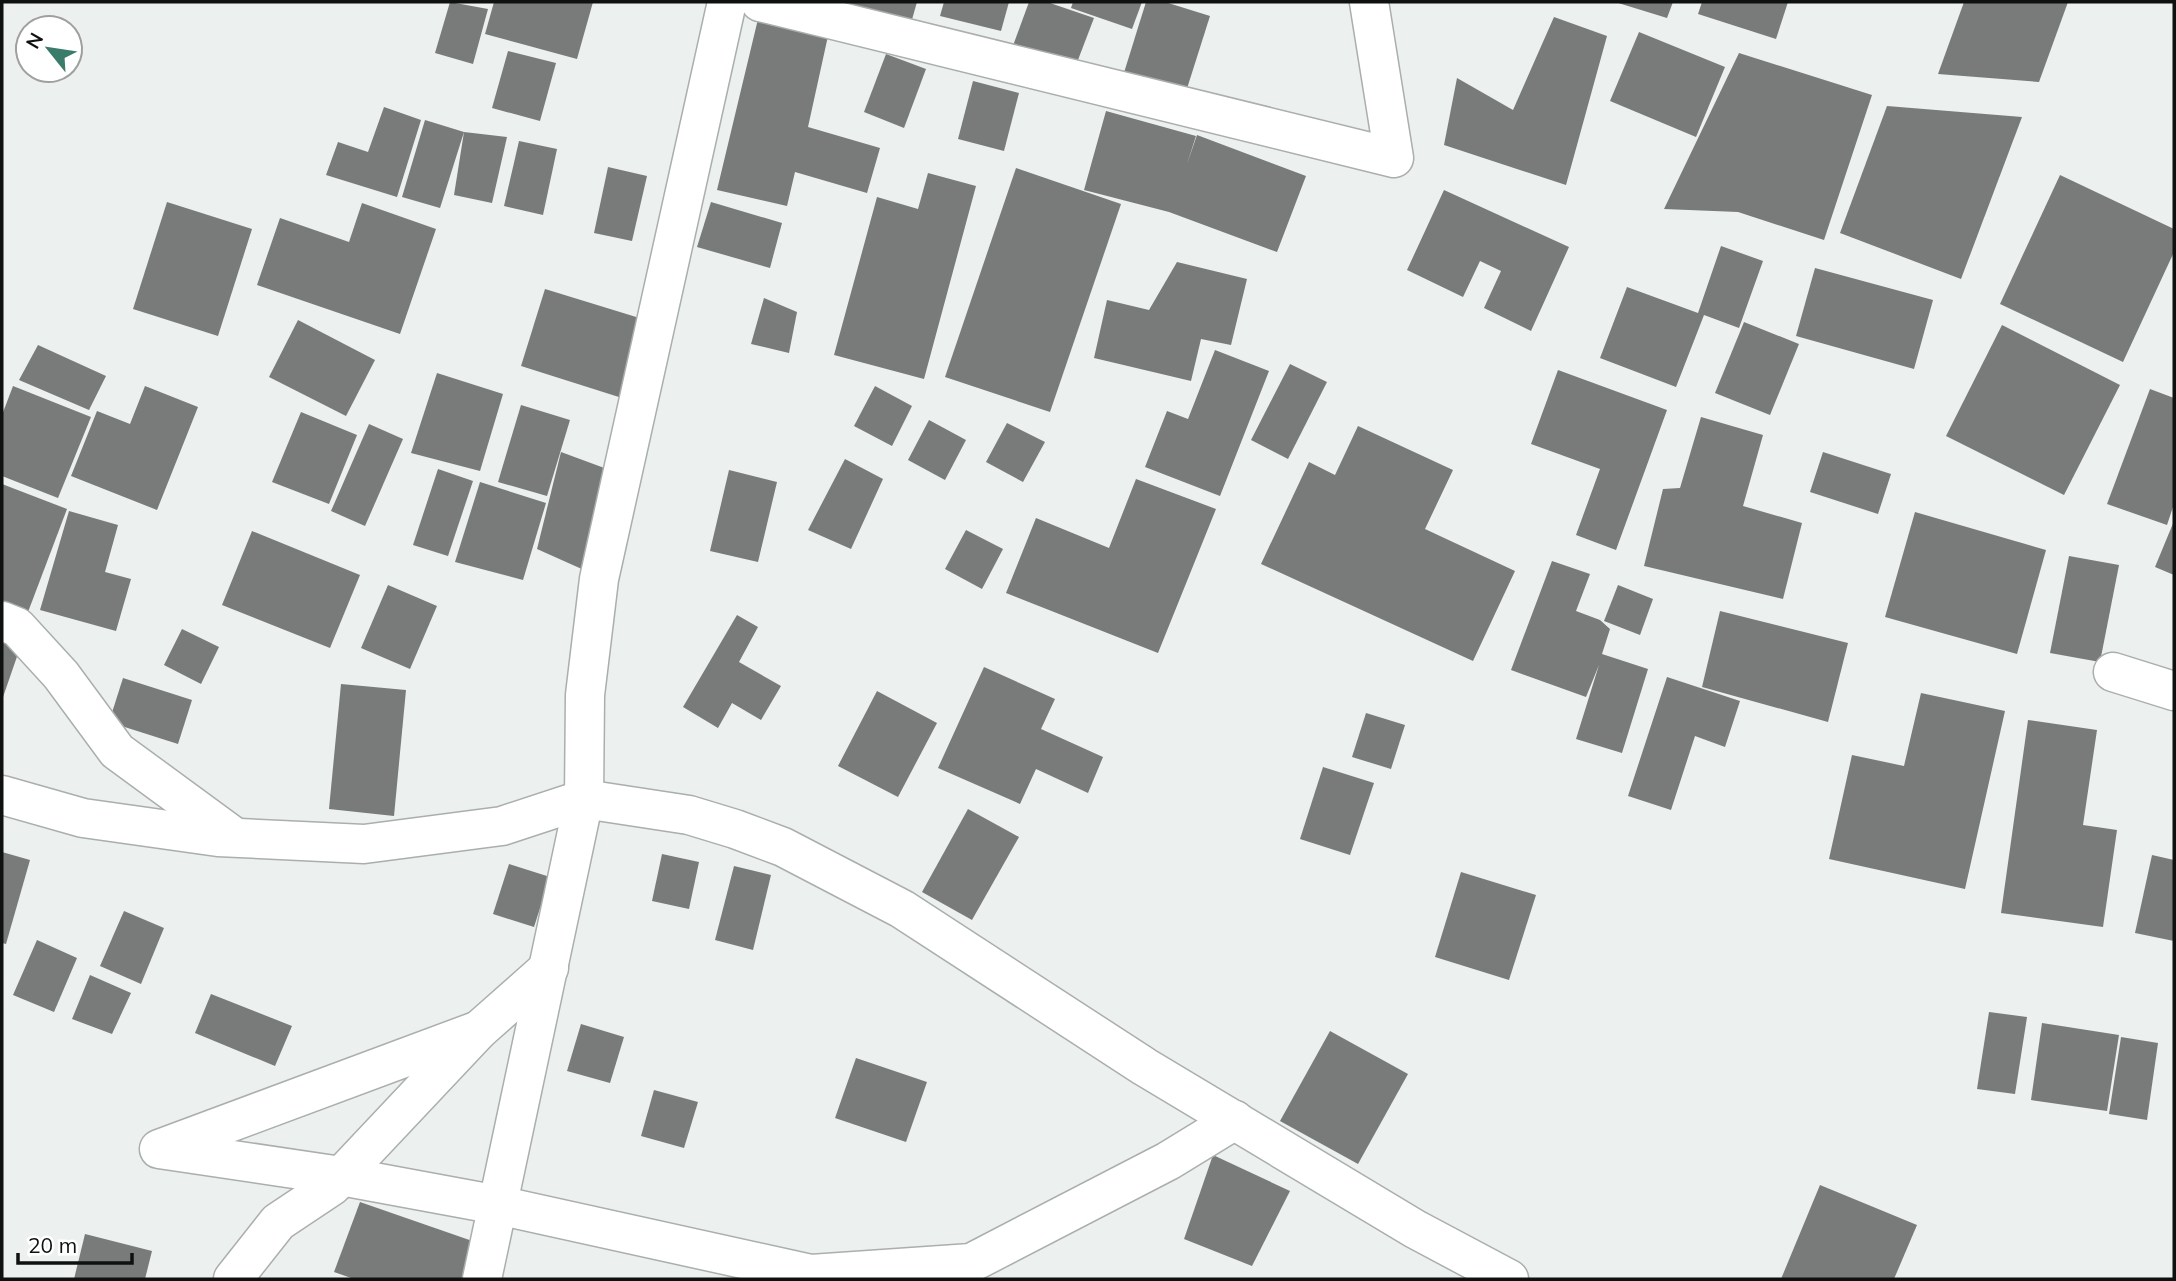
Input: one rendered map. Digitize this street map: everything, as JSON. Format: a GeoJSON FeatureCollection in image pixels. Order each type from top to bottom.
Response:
{"type":"FeatureCollection","features":[{"type":"Feature","properties":{"kind":"street"},"geometry":{"type":"LineString","coordinates":[[482,1279],[584,799],[585,695],[599,579],[727,2]]}},
{"type":"Feature","properties":{"kind":"street"},"geometry":{"type":"LineString","coordinates":[[760,2],[1394,158],[1369,2]]}},
{"type":"Feature","properties":{"kind":"street"},"geometry":{"type":"LineString","coordinates":[[2,621],[17,627],[61,675],[117,751],[235,838]]}},
{"type":"Feature","properties":{"kind":"street"},"geometry":{"type":"LineString","coordinates":[[2113,672],[2174,691]]}},
{"type":"Feature","properties":{"kind":"street"},"geometry":{"type":"LineString","coordinates":[[2,795],[83,818],[235,838],[363,844],[502,826],[584,799],[689,816],[783,847],[902,909],[1145,1067],[1415,1229],[1509,1279]]}},
{"type":"Feature","properties":{"kind":"street"},"geometry":{"type":"LineString","coordinates":[[233,1279],[278,1222],[341,1176],[479,1030],[549,968]]}},
{"type":"Feature","properties":{"kind":"street"},"geometry":{"type":"LineString","coordinates":[[479,1030],[159,1149],[341,1176],[498,1205],[811,1274],[971,1263],[1168,1161],[1234,1120]]}},
{"type":"Feature","properties":{"kind":"building"},"geometry":{"type":"Polygon","coordinates":[[[450,2],[488,9],[473,64],[435,53],[450,2]]]}},
{"type":"Feature","properties":{"kind":"building"},"geometry":{"type":"Polygon","coordinates":[[[494,2],[593,2],[577,59],[485,34],[494,2]]]}},
{"type":"Feature","properties":{"kind":"building"},"geometry":{"type":"Polygon","coordinates":[[[816,2],[917,2],[909,30],[816,2]]]}},
{"type":"Feature","properties":{"kind":"building"},"geometry":{"type":"Polygon","coordinates":[[[944,2],[1009,2],[1001,31],[940,16],[944,2]]]}},
{"type":"Feature","properties":{"kind":"building"},"geometry":{"type":"Polygon","coordinates":[[[1029,2],[1047,2],[1094,18],[1073,73],[1011,51],[1029,2]]]}},
{"type":"Feature","properties":{"kind":"building"},"geometry":{"type":"Polygon","coordinates":[[[1073,2],[1142,2],[1132,29],[1071,8],[1073,2]]]}},
{"type":"Feature","properties":{"kind":"building"},"geometry":{"type":"Polygon","coordinates":[[[1146,2],[1165,2],[1210,16],[1184,98],[1122,79],[1146,2]]]}},
{"type":"Feature","properties":{"kind":"building"},"geometry":{"type":"Polygon","coordinates":[[[1615,2],[1673,2],[1667,18],[1615,2]]]}},
{"type":"Feature","properties":{"kind":"building"},"geometry":{"type":"Polygon","coordinates":[[[1702,2],[1788,2],[1776,39],[1698,14],[1702,2]]]}},
{"type":"Feature","properties":{"kind":"building"},"geometry":{"type":"Polygon","coordinates":[[[1964,2],[2068,2],[2039,82],[1938,74],[1964,2]]]}},
{"type":"Feature","properties":{"kind":"building"},"geometry":{"type":"Polygon","coordinates":[[[1554,17],[1607,36],[1566,185],[1444,145],[1457,78],[1513,110],[1554,17]]]}},
{"type":"Feature","properties":{"kind":"building"},"geometry":{"type":"Polygon","coordinates":[[[758,19],[828,36],[808,127],[880,148],[867,193],[795,172],[787,206],[717,190],[758,19]]]}},
{"type":"Feature","properties":{"kind":"building"},"geometry":{"type":"Polygon","coordinates":[[[1639,32],[1725,67],[1696,137],[1610,101],[1639,32]]]}},
{"type":"Feature","properties":{"kind":"building"},"geometry":{"type":"Polygon","coordinates":[[[508,51],[556,63],[540,121],[492,108],[508,51]]]}},
{"type":"Feature","properties":{"kind":"building"},"geometry":{"type":"Polygon","coordinates":[[[1739,53],[1872,95],[1824,240],[1738,212],[1664,209],[1739,53]]]}},
{"type":"Feature","properties":{"kind":"building"},"geometry":{"type":"Polygon","coordinates":[[[886,54],[926,69],[904,128],[864,112],[886,54]]]}},
{"type":"Feature","properties":{"kind":"building"},"geometry":{"type":"Polygon","coordinates":[[[973,81],[1019,93],[1004,151],[958,139],[973,81]]]}},
{"type":"Feature","properties":{"kind":"building"},"geometry":{"type":"Polygon","coordinates":[[[1887,106],[2022,117],[1961,279],[1840,233],[1887,106]]]}},
{"type":"Feature","properties":{"kind":"building"},"geometry":{"type":"Polygon","coordinates":[[[384,107],[421,120],[397,197],[326,175],[338,142],[368,152],[384,107]]]}},
{"type":"Feature","properties":{"kind":"building"},"geometry":{"type":"Polygon","coordinates":[[[1106,111],[1196,136],[1187,164],[1197,135],[1306,176],[1277,252],[1169,212],[1084,190],[1106,111]]]}},
{"type":"Feature","properties":{"kind":"building"},"geometry":{"type":"Polygon","coordinates":[[[425,120],[464,132],[440,208],[402,197],[425,120]]]}},
{"type":"Feature","properties":{"kind":"building"},"geometry":{"type":"Polygon","coordinates":[[[464,132],[507,137],[492,203],[454,195],[464,132]]]}},
{"type":"Feature","properties":{"kind":"building"},"geometry":{"type":"Polygon","coordinates":[[[519,141],[557,149],[543,215],[504,206],[519,141]]]}},
{"type":"Feature","properties":{"kind":"building"},"geometry":{"type":"Polygon","coordinates":[[[608,167],[647,176],[632,241],[594,233],[608,167]]]}},
{"type":"Feature","properties":{"kind":"building"},"geometry":{"type":"Polygon","coordinates":[[[1016,168],[1121,204],[1050,412],[945,377],[1016,168]]]}},
{"type":"Feature","properties":{"kind":"building"},"geometry":{"type":"Polygon","coordinates":[[[928,173],[976,186],[924,379],[834,355],[877,197],[918,209],[928,173]]]}},
{"type":"Feature","properties":{"kind":"building"},"geometry":{"type":"Polygon","coordinates":[[[2060,175],[2174,229],[2174,252],[2123,362],[2000,304],[2060,175]]]}},
{"type":"Feature","properties":{"kind":"building"},"geometry":{"type":"Polygon","coordinates":[[[1444,190],[1569,247],[1531,331],[1484,308],[1501,271],[1480,261],[1463,297],[1407,270],[1444,190]]]}},
{"type":"Feature","properties":{"kind":"building"},"geometry":{"type":"Polygon","coordinates":[[[167,202],[252,229],[218,336],[133,309],[167,202]]]}},
{"type":"Feature","properties":{"kind":"building"},"geometry":{"type":"Polygon","coordinates":[[[711,202],[782,223],[770,268],[697,247],[711,202]]]}},
{"type":"Feature","properties":{"kind":"building"},"geometry":{"type":"Polygon","coordinates":[[[362,203],[436,229],[400,334],[257,285],[280,218],[349,242],[362,203]]]}},
{"type":"Feature","properties":{"kind":"building"},"geometry":{"type":"Polygon","coordinates":[[[1721,246],[1763,261],[1739,328],[1704,315],[1676,387],[1600,358],[1627,287],[1698,313],[1721,246]]]}},
{"type":"Feature","properties":{"kind":"building"},"geometry":{"type":"Polygon","coordinates":[[[1177,262],[1247,279],[1231,345],[1201,339],[1191,381],[1094,358],[1107,300],[1149,310],[1177,262]]]}},
{"type":"Feature","properties":{"kind":"building"},"geometry":{"type":"Polygon","coordinates":[[[1815,268],[1933,300],[1914,369],[1796,336],[1815,268]]]}},
{"type":"Feature","properties":{"kind":"building"},"geometry":{"type":"Polygon","coordinates":[[[545,289],[646,320],[622,398],[521,366],[545,289]]]}},
{"type":"Feature","properties":{"kind":"building"},"geometry":{"type":"Polygon","coordinates":[[[764,298],[797,312],[789,353],[751,344],[764,298]]]}},
{"type":"Feature","properties":{"kind":"building"},"geometry":{"type":"Polygon","coordinates":[[[298,320],[375,360],[346,416],[269,377],[298,320]]]}},
{"type":"Feature","properties":{"kind":"building"},"geometry":{"type":"Polygon","coordinates":[[[1744,322],[1799,344],[1770,415],[1715,393],[1744,322]]]}},
{"type":"Feature","properties":{"kind":"building"},"geometry":{"type":"Polygon","coordinates":[[[2002,325],[2120,385],[2064,495],[1946,436],[2002,325]]]}},
{"type":"Feature","properties":{"kind":"building"},"geometry":{"type":"Polygon","coordinates":[[[38,345],[106,376],[89,410],[19,380],[38,345]]]}},
{"type":"Feature","properties":{"kind":"building"},"geometry":{"type":"Polygon","coordinates":[[[1215,350],[1269,371],[1220,496],[1145,467],[1167,411],[1188,419],[1215,350]]]}},
{"type":"Feature","properties":{"kind":"building"},"geometry":{"type":"Polygon","coordinates":[[[1290,364],[1327,382],[1288,459],[1251,440],[1290,364]]]}},
{"type":"Feature","properties":{"kind":"building"},"geometry":{"type":"Polygon","coordinates":[[[1558,370],[1667,410],[1616,550],[1576,535],[1600,469],[1531,444],[1558,370]]]}},
{"type":"Feature","properties":{"kind":"building"},"geometry":{"type":"Polygon","coordinates":[[[437,373],[503,394],[480,471],[411,453],[437,373]]]}},
{"type":"Feature","properties":{"kind":"building"},"geometry":{"type":"Polygon","coordinates":[[[13,386],[91,417],[58,498],[2,476],[2,415],[13,386]]]}},
{"type":"Feature","properties":{"kind":"building"},"geometry":{"type":"Polygon","coordinates":[[[145,386],[198,407],[157,510],[71,476],[97,411],[130,424],[145,386]]]}},
{"type":"Feature","properties":{"kind":"building"},"geometry":{"type":"Polygon","coordinates":[[[875,386],[912,406],[892,446],[854,426],[875,386]]]}},
{"type":"Feature","properties":{"kind":"building"},"geometry":{"type":"Polygon","coordinates":[[[2150,389],[2174,398],[2174,504],[2167,525],[2107,504],[2150,389]]]}},
{"type":"Feature","properties":{"kind":"building"},"geometry":{"type":"Polygon","coordinates":[[[521,405],[570,420],[547,496],[498,482],[521,405]]]}},
{"type":"Feature","properties":{"kind":"building"},"geometry":{"type":"Polygon","coordinates":[[[301,412],[357,435],[329,504],[272,482],[301,412]]]}},
{"type":"Feature","properties":{"kind":"building"},"geometry":{"type":"Polygon","coordinates":[[[1701,417],[1763,435],[1743,506],[1802,523],[1783,599],[1644,566],[1663,489],[1680,488],[1701,417]]]}},
{"type":"Feature","properties":{"kind":"building"},"geometry":{"type":"Polygon","coordinates":[[[929,420],[966,440],[945,480],[908,460],[929,420]]]}},
{"type":"Feature","properties":{"kind":"building"},"geometry":{"type":"Polygon","coordinates":[[[1007,423],[1045,442],[1023,482],[986,462],[1007,423]]]}},
{"type":"Feature","properties":{"kind":"building"},"geometry":{"type":"Polygon","coordinates":[[[369,424],[403,439],[365,526],[331,511],[369,424]]]}},
{"type":"Feature","properties":{"kind":"building"},"geometry":{"type":"Polygon","coordinates":[[[1358,426],[1453,470],[1425,529],[1515,571],[1473,661],[1261,564],[1309,462],[1335,475],[1358,426]]]}},
{"type":"Feature","properties":{"kind":"building"},"geometry":{"type":"Polygon","coordinates":[[[561,452],[607,469],[584,570],[537,549],[561,452]]]}},
{"type":"Feature","properties":{"kind":"building"},"geometry":{"type":"Polygon","coordinates":[[[1823,452],[1891,474],[1878,514],[1810,492],[1823,452]]]}},
{"type":"Feature","properties":{"kind":"building"},"geometry":{"type":"Polygon","coordinates":[[[845,459],[883,479],[851,549],[808,530],[845,459]]]}},
{"type":"Feature","properties":{"kind":"building"},"geometry":{"type":"Polygon","coordinates":[[[438,469],[473,481],[448,556],[413,545],[438,469]]]}},
{"type":"Feature","properties":{"kind":"building"},"geometry":{"type":"Polygon","coordinates":[[[729,470],[777,482],[758,562],[710,551],[729,470]]]}},
{"type":"Feature","properties":{"kind":"building"},"geometry":{"type":"Polygon","coordinates":[[[1136,479],[1216,509],[1158,653],[1006,593],[1036,518],[1109,548],[1136,479]]]}},
{"type":"Feature","properties":{"kind":"building"},"geometry":{"type":"Polygon","coordinates":[[[480,482],[546,503],[523,580],[455,562],[480,482]]]}},
{"type":"Feature","properties":{"kind":"building"},"geometry":{"type":"Polygon","coordinates":[[[2,484],[67,509],[28,612],[2,602],[2,484]]]}},
{"type":"Feature","properties":{"kind":"building"},"geometry":{"type":"Polygon","coordinates":[[[69,511],[118,525],[105,572],[131,579],[116,631],[40,610],[69,511]]]}},
{"type":"Feature","properties":{"kind":"building"},"geometry":{"type":"Polygon","coordinates":[[[1915,512],[2046,550],[2017,654],[1885,617],[1915,512]]]}},
{"type":"Feature","properties":{"kind":"building"},"geometry":{"type":"Polygon","coordinates":[[[2174,521],[2174,575],[2155,567],[2174,521]]]}},
{"type":"Feature","properties":{"kind":"building"},"geometry":{"type":"Polygon","coordinates":[[[966,530],[1003,549],[982,589],[945,569],[966,530]]]}},
{"type":"Feature","properties":{"kind":"building"},"geometry":{"type":"Polygon","coordinates":[[[252,531],[360,575],[330,648],[222,605],[252,531]]]}},
{"type":"Feature","properties":{"kind":"building"},"geometry":{"type":"Polygon","coordinates":[[[2069,556],[2119,565],[2100,662],[2050,653],[2069,556]]]}},
{"type":"Feature","properties":{"kind":"building"},"geometry":{"type":"Polygon","coordinates":[[[1552,561],[1590,574],[1576,611],[1600,620],[1610,629],[1602,654],[1648,669],[1622,753],[1576,739],[1599,665],[1586,697],[1511,670],[1552,561]]]}},
{"type":"Feature","properties":{"kind":"building"},"geometry":{"type":"Polygon","coordinates":[[[388,585],[437,606],[410,669],[361,648],[388,585]]]}},
{"type":"Feature","properties":{"kind":"building"},"geometry":{"type":"Polygon","coordinates":[[[1618,585],[1653,599],[1640,635],[1604,621],[1618,585]]]}},
{"type":"Feature","properties":{"kind":"building"},"geometry":{"type":"Polygon","coordinates":[[[1720,611],[1848,643],[1828,722],[1702,687],[1720,611]]]}},
{"type":"Feature","properties":{"kind":"building"},"geometry":{"type":"Polygon","coordinates":[[[737,615],[758,627],[739,662],[781,686],[761,720],[732,703],[718,728],[683,707],[737,615]]]}},
{"type":"Feature","properties":{"kind":"building"},"geometry":{"type":"Polygon","coordinates":[[[182,629],[219,647],[201,684],[164,665],[182,629]]]}},
{"type":"Feature","properties":{"kind":"building"},"geometry":{"type":"Polygon","coordinates":[[[2,640],[21,645],[2,700],[2,640]]]}},
{"type":"Feature","properties":{"kind":"building"},"geometry":{"type":"Polygon","coordinates":[[[984,667],[1055,699],[1041,729],[1103,757],[1088,793],[1036,769],[1020,804],[938,768],[984,667]]]}},
{"type":"Feature","properties":{"kind":"building"},"geometry":{"type":"Polygon","coordinates":[[[1667,677],[1740,701],[1725,747],[1695,736],[1671,810],[1628,796],[1667,677]]]}},
{"type":"Feature","properties":{"kind":"building"},"geometry":{"type":"Polygon","coordinates":[[[123,678],[192,700],[178,744],[109,722],[123,678]]]}},
{"type":"Feature","properties":{"kind":"building"},"geometry":{"type":"Polygon","coordinates":[[[341,684],[406,690],[394,816],[329,809],[341,684]]]}},
{"type":"Feature","properties":{"kind":"building"},"geometry":{"type":"Polygon","coordinates":[[[877,691],[937,723],[898,797],[838,766],[877,691]]]}},
{"type":"Feature","properties":{"kind":"building"},"geometry":{"type":"Polygon","coordinates":[[[1921,693],[2005,711],[1965,889],[1829,859],[1852,755],[1904,766],[1921,693]]]}},
{"type":"Feature","properties":{"kind":"building"},"geometry":{"type":"Polygon","coordinates":[[[1366,713],[1405,725],[1391,769],[1352,757],[1366,713]]]}},
{"type":"Feature","properties":{"kind":"building"},"geometry":{"type":"Polygon","coordinates":[[[2028,720],[2097,730],[2083,825],[2117,830],[2103,927],[2001,913],[2028,720]]]}},
{"type":"Feature","properties":{"kind":"building"},"geometry":{"type":"Polygon","coordinates":[[[1323,767],[1374,783],[1350,855],[1300,839],[1323,767]]]}},
{"type":"Feature","properties":{"kind":"building"},"geometry":{"type":"Polygon","coordinates":[[[968,809],[1019,837],[972,920],[922,892],[968,809]]]}},
{"type":"Feature","properties":{"kind":"building"},"geometry":{"type":"Polygon","coordinates":[[[2,852],[30,860],[6,944],[2,943],[2,852]]]}},
{"type":"Feature","properties":{"kind":"building"},"geometry":{"type":"Polygon","coordinates":[[[662,854],[699,862],[689,909],[652,901],[662,854]]]}},
{"type":"Feature","properties":{"kind":"building"},"geometry":{"type":"Polygon","coordinates":[[[2152,855],[2174,860],[2174,941],[2135,933],[2152,855]]]}},
{"type":"Feature","properties":{"kind":"building"},"geometry":{"type":"Polygon","coordinates":[[[509,864],[550,877],[534,927],[493,914],[509,864]]]}},
{"type":"Feature","properties":{"kind":"building"},"geometry":{"type":"Polygon","coordinates":[[[734,866],[771,875],[753,950],[715,940],[734,866]]]}},
{"type":"Feature","properties":{"kind":"building"},"geometry":{"type":"Polygon","coordinates":[[[1461,872],[1536,895],[1509,980],[1435,957],[1461,872]]]}},
{"type":"Feature","properties":{"kind":"building"},"geometry":{"type":"Polygon","coordinates":[[[124,911],[164,928],[141,984],[100,966],[124,911]]]}},
{"type":"Feature","properties":{"kind":"building"},"geometry":{"type":"Polygon","coordinates":[[[37,940],[77,958],[54,1012],[13,995],[37,940]]]}},
{"type":"Feature","properties":{"kind":"building"},"geometry":{"type":"Polygon","coordinates":[[[90,975],[131,993],[112,1034],[72,1019],[90,975]]]}},
{"type":"Feature","properties":{"kind":"building"},"geometry":{"type":"Polygon","coordinates":[[[211,994],[292,1026],[275,1066],[195,1033],[211,994]]]}},
{"type":"Feature","properties":{"kind":"building"},"geometry":{"type":"Polygon","coordinates":[[[1989,1012],[2027,1017],[2015,1094],[1977,1089],[1989,1012]]]}},
{"type":"Feature","properties":{"kind":"building"},"geometry":{"type":"Polygon","coordinates":[[[2042,1023],[2119,1035],[2107,1111],[2031,1100],[2042,1023]]]}},
{"type":"Feature","properties":{"kind":"building"},"geometry":{"type":"Polygon","coordinates":[[[581,1024],[624,1037],[610,1083],[567,1071],[581,1024]]]}},
{"type":"Feature","properties":{"kind":"building"},"geometry":{"type":"Polygon","coordinates":[[[1330,1031],[1408,1074],[1358,1164],[1280,1121],[1330,1031]]]}},
{"type":"Feature","properties":{"kind":"building"},"geometry":{"type":"Polygon","coordinates":[[[2121,1037],[2158,1043],[2147,1120],[2109,1114],[2121,1037]]]}},
{"type":"Feature","properties":{"kind":"building"},"geometry":{"type":"Polygon","coordinates":[[[856,1058],[927,1082],[906,1142],[835,1118],[856,1058]]]}},
{"type":"Feature","properties":{"kind":"building"},"geometry":{"type":"Polygon","coordinates":[[[654,1090],[698,1102],[684,1148],[641,1136],[654,1090]]]}},
{"type":"Feature","properties":{"kind":"building"},"geometry":{"type":"Polygon","coordinates":[[[1213,1155],[1290,1191],[1252,1266],[1184,1239],[1213,1155]]]}},
{"type":"Feature","properties":{"kind":"building"},"geometry":{"type":"Polygon","coordinates":[[[1820,1185],[1917,1225],[1894,1279],[1781,1279],[1820,1185]]]}},
{"type":"Feature","properties":{"kind":"building"},"geometry":{"type":"Polygon","coordinates":[[[360,1202],[481,1244],[468,1279],[354,1279],[334,1272],[360,1202]]]}},
{"type":"Feature","properties":{"kind":"building"},"geometry":{"type":"Polygon","coordinates":[[[85,1234],[152,1251],[145,1279],[74,1279],[85,1234]]]}}]}
